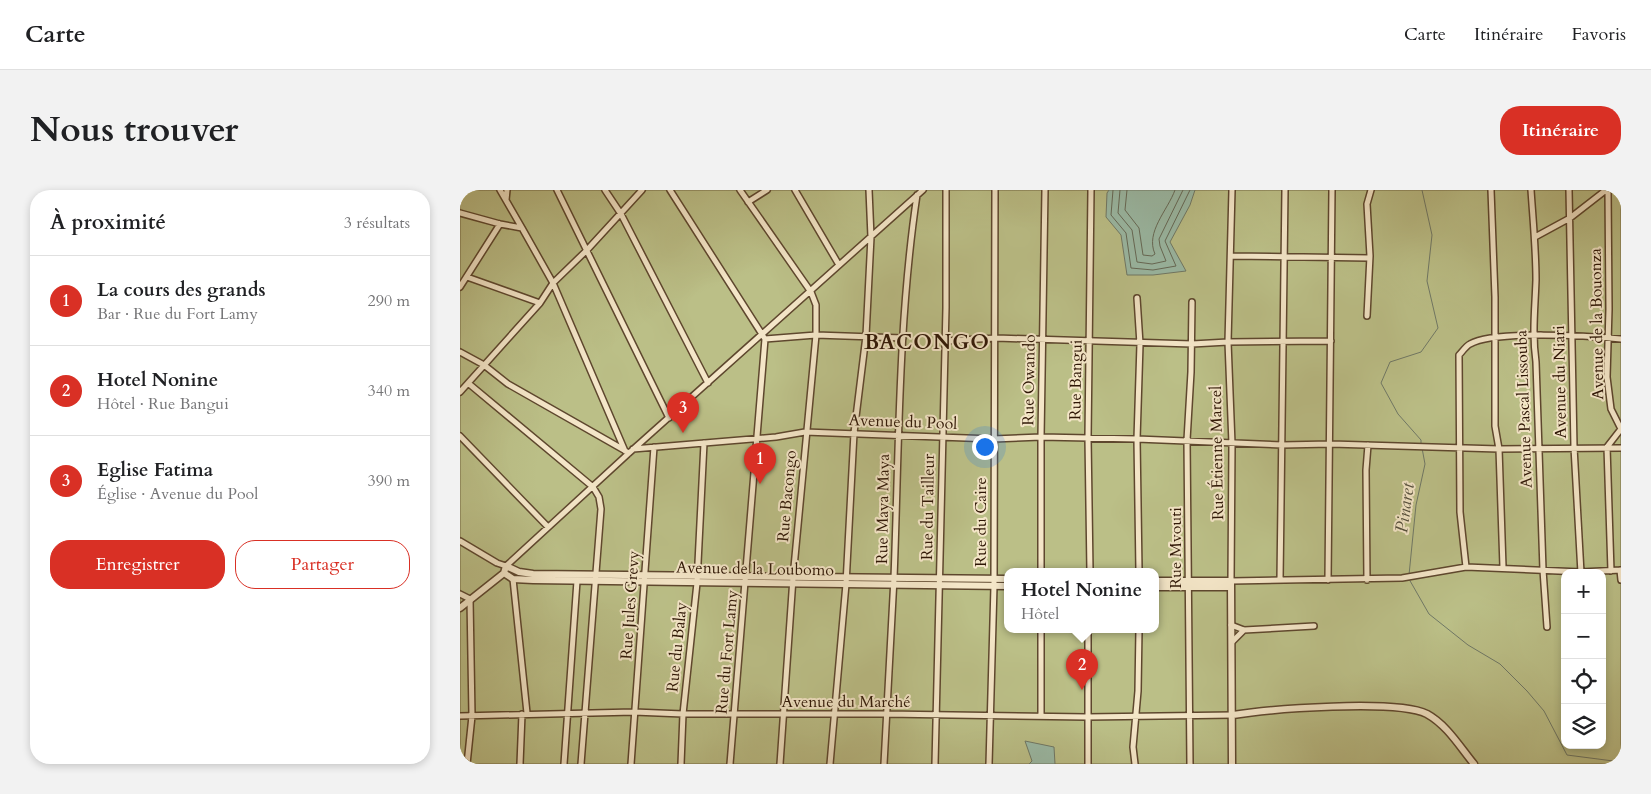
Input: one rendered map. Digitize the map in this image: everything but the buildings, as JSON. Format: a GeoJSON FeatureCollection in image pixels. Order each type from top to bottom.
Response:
{"type":"FeatureCollection","features":[{"type":"Feature","properties":{"kind":"street"},"geometry":{"type":"LineString","coordinates":[[500,190],[553,284],[629,451]]}},
{"type":"Feature","properties":{"kind":"street"},"geometry":{"type":"LineString","coordinates":[[506,201],[507,190]]}},
{"type":"Feature","properties":{"kind":"street"},"geometry":{"type":"LineString","coordinates":[[557,190],[669,418]]}},
{"type":"Feature","properties":{"kind":"street"},"geometry":{"type":"LineString","coordinates":[[605,190],[622,214],[708,383]]}},
{"type":"Feature","properties":{"kind":"street"},"geometry":{"type":"LineString","coordinates":[[460,392],[540,303],[553,284],[622,214],[642,190]]}},
{"type":"Feature","properties":{"kind":"street"},"geometry":{"type":"LineString","coordinates":[[670,190],[764,337]]}},
{"type":"Feature","properties":{"kind":"street"},"geometry":{"type":"LineString","coordinates":[[740,190],[811,292]]}},
{"type":"Feature","properties":{"kind":"street"},"geometry":{"type":"LineString","coordinates":[[748,202],[767,190]]}},
{"type":"Feature","properties":{"kind":"street"},"geometry":{"type":"LineString","coordinates":[[795,190],[839,265]]}},
{"type":"Feature","properties":{"kind":"street"},"geometry":{"type":"LineString","coordinates":[[830,764],[846,581],[854,433],[866,336],[872,237],[869,190]]}},
{"type":"Feature","properties":{"kind":"street"},"geometry":{"type":"LineString","coordinates":[[460,608],[504,573],[506,566],[629,451],[764,337],[839,265],[923,190]]}},
{"type":"Feature","properties":{"kind":"street","name":"Rue du Tailleur"},"geometry":{"type":"LineString","coordinates":[[935,764],[940,582],[946,190]]}},
{"type":"Feature","properties":{"kind":"street","name":"Rue du Caire"},"geometry":{"type":"LineString","coordinates":[[989,764],[994,582],[995,190]]}},
{"type":"Feature","properties":{"kind":"street","name":"Rue Owando"},"geometry":{"type":"LineString","coordinates":[[1041,568],[1045,190]]}},
{"type":"Feature","properties":{"kind":"street","name":"Rue Bangui"},"geometry":{"type":"LineString","coordinates":[[1090,568],[1088,438],[1091,190]]}},
{"type":"Feature","properties":{"kind":"street","name":"Rue Étienne Marcel"},"geometry":{"type":"LineString","coordinates":[[1232,190],[1228,342],[1232,444],[1232,764]]}},
{"type":"Feature","properties":{"kind":"street"},"geometry":{"type":"LineString","coordinates":[[1280,580],[1284,190]]}},
{"type":"Feature","properties":{"kind":"street"},"geometry":{"type":"LineString","coordinates":[[1328,580],[1332,190]]}},
{"type":"Feature","properties":{"kind":"street"},"geometry":{"type":"LineString","coordinates":[[1367,316],[1369,258],[1367,204],[1371,190]]}},
{"type":"Feature","properties":{"kind":"street"},"geometry":{"type":"LineString","coordinates":[[1491,190],[1495,297],[1493,339],[1495,426],[1499,449],[1503,567]]}},
{"type":"Feature","properties":{"kind":"street","name":"Avenue Pascal Lissouba"},"geometry":{"type":"LineString","coordinates":[[1531,190],[1536,282],[1532,336],[1536,362],[1542,570],[1547,627]]}},
{"type":"Feature","properties":{"kind":"street","name":"Avenue du Niari"},"geometry":{"type":"LineString","coordinates":[[1569,190],[1574,446],[1581,569]]}},
{"type":"Feature","properties":{"kind":"street"},"geometry":{"type":"LineString","coordinates":[[1535,237],[1570,218],[1607,190]]}},
{"type":"Feature","properties":{"kind":"street","name":"Avenue de la Bouonza"},"geometry":{"type":"LineString","coordinates":[[1607,190],[1607,378],[1611,409],[1621,429],[1607,447]]}},
{"type":"Feature","properties":{"kind":"street","name":"Rue Maya Maya"},"geometry":{"type":"LineString","coordinates":[[884,764],[894,582],[897,434],[903,338],[917,195]]}},
{"type":"Feature","properties":{"kind":"street"},"geometry":{"type":"LineString","coordinates":[[460,213],[522,228]]}},
{"type":"Feature","properties":{"kind":"street"},"geometry":{"type":"LineString","coordinates":[[460,287],[500,224]]}},
{"type":"Feature","properties":{"kind":"street"},"geometry":{"type":"LineString","coordinates":[[1231,256],[1283,255],[1369,258]]}},
{"type":"Feature","properties":{"kind":"street"},"geometry":{"type":"LineString","coordinates":[[467,277],[540,303]]}},
{"type":"Feature","properties":{"kind":"street","name":"Rue Bacongo"},"geometry":{"type":"LineString","coordinates":[[780,764],[792,581],[805,432],[816,335],[816,305],[811,292]]}},
{"type":"Feature","properties":{"kind":"street"},"geometry":{"type":"LineString","coordinates":[[1137,298],[1140,344],[1137,439],[1139,568]]}},
{"type":"Feature","properties":{"kind":"street","name":"Rue Mvouti"},"geometry":{"type":"LineString","coordinates":[[1190,764],[1187,440],[1192,344],[1192,302]]}},
{"type":"Feature","properties":{"kind":"street"},"geometry":{"type":"LineString","coordinates":[[764,337],[816,335],[903,338]]}},
{"type":"Feature","properties":{"kind":"street"},"geometry":{"type":"LineString","coordinates":[[1466,567],[1460,512],[1459,355],[1470,344],[1493,339],[1572,335],[1621,339]]}},
{"type":"Feature","properties":{"kind":"street","name":"Rue du Fort Lamy"},"geometry":{"type":"LineString","coordinates":[[730,764],[747,580],[764,337]]}},
{"type":"Feature","properties":{"kind":"street"},"geometry":{"type":"LineString","coordinates":[[944,341],[996,338],[1089,339],[1140,344],[1331,341]]}},
{"type":"Feature","properties":{"kind":"street"},"geometry":{"type":"LineString","coordinates":[[460,352],[484,365],[508,384],[629,451]]}},
{"type":"Feature","properties":{"kind":"street"},"geometry":{"type":"LineString","coordinates":[[468,383],[593,486],[599,497],[601,509],[597,578],[581,764]]}},
{"type":"Feature","properties":{"kind":"street","name":"Avenue du Pool"},"geometry":{"type":"LineString","coordinates":[[629,451],[805,432],[993,439],[1041,437],[1187,440],[1232,444],[1282,445],[1330,444],[1499,449],[1574,446],[1621,448]]}},
{"type":"Feature","properties":{"kind":"street"},"geometry":{"type":"LineString","coordinates":[[460,436],[548,528]]}},
{"type":"Feature","properties":{"kind":"street","name":"Rue du Balay"},"geometry":{"type":"LineString","coordinates":[[681,764],[683,714],[697,580],[704,443]]}},
{"type":"Feature","properties":{"kind":"street"},"geometry":{"type":"LineString","coordinates":[[1367,580],[1366,470],[1368,445]]}},
{"type":"Feature","properties":{"kind":"street","name":"Rue Jules Grevy"},"geometry":{"type":"LineString","coordinates":[[631,764],[654,447]]}},
{"type":"Feature","properties":{"kind":"street"},"geometry":{"type":"LineString","coordinates":[[1607,447],[1611,571]]}},
{"type":"Feature","properties":{"kind":"street"},"geometry":{"type":"LineString","coordinates":[[460,541],[497,563],[506,566]]}},
{"type":"Feature","properties":{"kind":"street"},"geometry":{"type":"LineString","coordinates":[[497,563],[504,573],[513,579],[524,714],[520,764]]}},
{"type":"Feature","properties":{"kind":"street","name":"Avenue de la Loubomo"},"geometry":{"type":"LineString","coordinates":[[506,566],[519,572],[533,574],[597,578],[894,582],[994,582],[1004,580]]}},
{"type":"Feature","properties":{"kind":"street"},"geometry":{"type":"LineString","coordinates":[[1159,581],[1231,584],[1243,580],[1367,580],[1402,578],[1466,567],[1503,567],[1561,571]]}},
{"type":"Feature","properties":{"kind":"street"},"geometry":{"type":"LineString","coordinates":[[1606,571],[1621,570],[1621,580]]}},
{"type":"Feature","properties":{"kind":"street","name":"Avenue de la Loubomo"},"geometry":{"type":"LineString","coordinates":[[513,579],[578,581],[597,578]]}},
{"type":"Feature","properties":{"kind":"street"},"geometry":{"type":"LineString","coordinates":[[564,764],[566,712],[578,581]]}},
{"type":"Feature","properties":{"kind":"street","name":"Avenue de la Loubomo"},"geometry":{"type":"LineString","coordinates":[[994,582],[1004,585]]}},
{"type":"Feature","properties":{"kind":"street"},"geometry":{"type":"LineString","coordinates":[[1159,587],[1188,583]]}},
{"type":"Feature","properties":{"kind":"street"},"geometry":{"type":"LineString","coordinates":[[460,594],[470,599]]}},
{"type":"Feature","properties":{"kind":"street"},"geometry":{"type":"LineString","coordinates":[[467,764],[472,716],[470,599]]}},
{"type":"Feature","properties":{"kind":"street"},"geometry":{"type":"LineString","coordinates":[[1232,625],[1244,630],[1314,626]]}},
{"type":"Feature","properties":{"kind":"street"},"geometry":{"type":"LineString","coordinates":[[1232,642],[1244,630]]}},
{"type":"Feature","properties":{"kind":"street"},"geometry":{"type":"LineString","coordinates":[[1041,716],[1042,633]]}},
{"type":"Feature","properties":{"kind":"street"},"geometry":{"type":"LineString","coordinates":[[1088,633],[1088,764]]}},
{"type":"Feature","properties":{"kind":"street"},"geometry":{"type":"LineString","coordinates":[[1134,764],[1133,746],[1139,633]]}},
{"type":"Feature","properties":{"kind":"street"},"geometry":{"type":"LineString","coordinates":[[1233,715],[1268,710],[1329,708],[1413,709],[1428,715],[1440,723],[1474,764]]}},
{"type":"Feature","properties":{"kind":"street","name":"Avenue du Marché"},"geometry":{"type":"LineString","coordinates":[[460,716],[566,712],[783,715],[835,713],[1087,717],[1233,715]]}},
{"type":"Feature","properties":{"kind":"green space"},"geometry":{"type":"Polygon","coordinates":[[[460,190],[1621,190],[1621,764],[460,764],[460,190]]]}},
{"type":"Feature","properties":{"kind":"water"},"geometry":{"type":"Polygon","coordinates":[[[1109,190],[1195,190],[1190,205],[1170,242],[1186,271],[1153,275],[1127,275],[1121,235],[1106,217],[1107,193],[1109,190]]]}},
{"type":"Feature","properties":{"kind":"water"},"geometry":{"type":"Polygon","coordinates":[[[1025,741],[1054,747],[1055,764],[1029,764],[1032,761],[1025,741]]]}},
{"type":"Feature","properties":{"kind":"waterway","name":"Pinaret"},"geometry":{"type":"LineString","coordinates":[[1421,444],[1421,440],[1398,414],[1381,383],[1390,362],[1421,352],[1438,328],[1427,281],[1432,235],[1422,190]]}},
{"type":"Feature","properties":{"kind":"waterway","name":"Pinaret"},"geometry":{"type":"LineString","coordinates":[[1409,575],[1416,505],[1425,464],[1422,448]]}},
{"type":"Feature","properties":{"kind":"waterway","name":"Pinaret"},"geometry":{"type":"LineString","coordinates":[[1409,579],[1429,614],[1468,645],[1500,664],[1527,691],[1544,711],[1567,755],[1621,762]]}},
{"type":"Feature","properties":{"kind":"place","name":"Eglise Fatima"},"geometry":{"type":"Point","coordinates":[683,433]}},
{"type":"Feature","properties":{"kind":"place","name":"La cours des grands"},"geometry":{"type":"Point","coordinates":[760,484]}},
{"type":"Feature","properties":{"kind":"place","name":"Hotel Nonine"},"geometry":{"type":"Point","coordinates":[1082,690]}},
{"type":"Feature","properties":{"kind":"district","name":"BACONGO"},"geometry":{"type":"Point","coordinates":[927,342]}}]}
